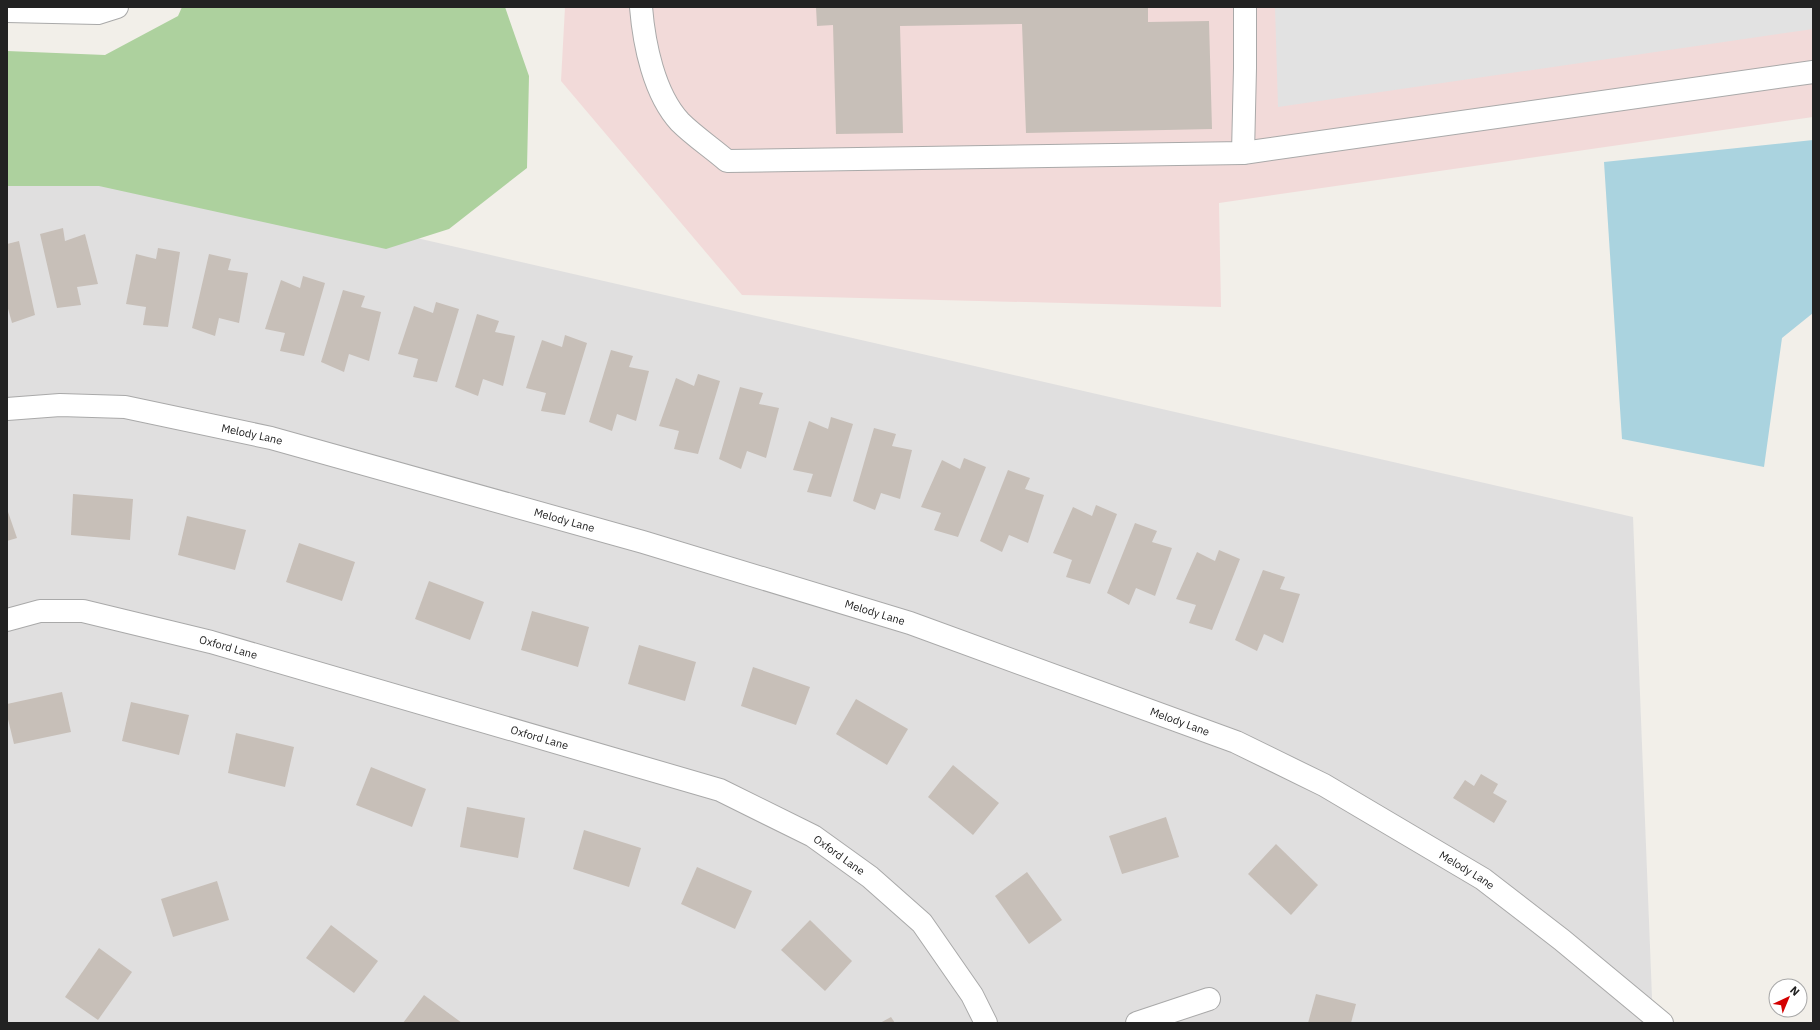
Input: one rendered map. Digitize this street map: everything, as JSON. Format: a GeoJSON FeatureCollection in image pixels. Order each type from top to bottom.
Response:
{"type":"FeatureCollection","features":[{"type":"Feature","properties":{"kind":"street"},"geometry":{"type":"LineString","coordinates":[[7,11],[98,13],[117,7]]}},
{"type":"Feature","properties":{"kind":"street"},"geometry":{"type":"LineString","coordinates":[[641,7],[643,35],[659,90],[679,121],[727,161],[1243,153],[1813,72]]}},
{"type":"Feature","properties":{"kind":"street"},"geometry":{"type":"LineString","coordinates":[[1243,153],[1245,7]]}},
{"type":"Feature","properties":{"kind":"street","name":"Melody Lane"},"geometry":{"type":"LineString","coordinates":[[7,410],[60,405],[125,407],[271,438],[642,542],[910,623],[1236,742],[1324,785],[1483,879],[1562,940],[1662,1023]]}},
{"type":"Feature","properties":{"kind":"street","name":"Oxford Lane"},"geometry":{"type":"LineString","coordinates":[[7,620],[40,611],[84,611],[210,642],[720,790],[813,836],[870,877],[922,923],[972,996],[986,1023]]}},
{"type":"Feature","properties":{"kind":"street"},"geometry":{"type":"LineString","coordinates":[[1137,1023],[1209,999]]}},
{"type":"Feature","properties":{"kind":"shaded area"},"geometry":{"type":"Polygon","coordinates":[[[565,7],[1813,7],[1813,117],[1219,203],[1221,307],[742,295],[561,81],[565,7]]]}},
{"type":"Feature","properties":{"kind":"shaded area"},"geometry":{"type":"Polygon","coordinates":[[[1275,7],[1813,7],[1813,29],[1278,107],[1275,7]]]}},
{"type":"Feature","properties":{"kind":"shaded area"},"geometry":{"type":"Polygon","coordinates":[[[7,144],[1633,517],[1653,1023],[7,1023],[7,144]]]}},
{"type":"Feature","properties":{"kind":"green space"},"geometry":{"type":"Polygon","coordinates":[[[182,7],[505,7],[529,76],[527,168],[449,229],[386,249],[99,186],[7,186],[7,51],[105,55],[178,16],[182,7]]]}},
{"type":"Feature","properties":{"kind":"water"},"geometry":{"type":"Polygon","coordinates":[[[1813,140],[1813,313],[1782,338],[1764,467],[1622,439],[1604,162],[1813,140]]]}},
{"type":"Feature","properties":{"kind":"building"},"geometry":{"type":"Polygon","coordinates":[[[816,7],[1148,7],[1148,22],[1209,21],[1212,129],[1026,133],[1022,24],[900,26],[903,133],[836,134],[833,25],[817,26],[816,7]]]}},
{"type":"Feature","properties":{"kind":"building"},"geometry":{"type":"Polygon","coordinates":[[[63,228],[65,241],[85,234],[98,284],[77,287],[81,305],[57,308],[40,234],[63,228]]]}},
{"type":"Feature","properties":{"kind":"building"},"geometry":{"type":"Polygon","coordinates":[[[19,241],[35,315],[12,323],[7,305],[7,244],[19,241]]]}},
{"type":"Feature","properties":{"kind":"building"},"geometry":{"type":"Polygon","coordinates":[[[158,248],[180,252],[168,327],[143,325],[146,307],[126,304],[136,254],[156,259],[158,248]]]}},
{"type":"Feature","properties":{"kind":"building"},"geometry":{"type":"Polygon","coordinates":[[[209,254],[231,259],[228,270],[248,273],[239,323],[219,318],[215,336],[192,328],[209,254]]]}},
{"type":"Feature","properties":{"kind":"building"},"geometry":{"type":"Polygon","coordinates":[[[303,276],[325,283],[304,356],[280,351],[285,333],[265,329],[281,280],[300,288],[303,276]]]}},
{"type":"Feature","properties":{"kind":"building"},"geometry":{"type":"Polygon","coordinates":[[[343,290],[365,296],[361,307],[381,312],[369,361],[349,354],[344,372],[321,362],[343,290]]]}},
{"type":"Feature","properties":{"kind":"building"},"geometry":{"type":"Polygon","coordinates":[[[436,302],[459,309],[437,382],[413,377],[418,359],[398,354],[414,306],[433,313],[436,302]]]}},
{"type":"Feature","properties":{"kind":"building"},"geometry":{"type":"Polygon","coordinates":[[[477,314],[499,321],[495,332],[515,336],[503,386],[483,379],[478,396],[455,387],[477,314]]]}},
{"type":"Feature","properties":{"kind":"building"},"geometry":{"type":"Polygon","coordinates":[[[565,335],[587,343],[565,415],[541,411],[546,393],[526,388],[542,340],[562,347],[565,335]]]}},
{"type":"Feature","properties":{"kind":"building"},"geometry":{"type":"Polygon","coordinates":[[[611,350],[633,356],[629,367],[649,371],[636,421],[617,414],[612,431],[589,422],[611,350]]]}},
{"type":"Feature","properties":{"kind":"building"},"geometry":{"type":"Polygon","coordinates":[[[698,374],[720,381],[698,454],[674,449],[679,431],[659,426],[676,378],[694,386],[698,374]]]}},
{"type":"Feature","properties":{"kind":"building"},"geometry":{"type":"Polygon","coordinates":[[[740,387],[763,393],[759,404],[779,408],[766,458],[747,451],[741,469],[719,459],[740,387]]]}},
{"type":"Feature","properties":{"kind":"building"},"geometry":{"type":"Polygon","coordinates":[[[831,417],[853,424],[831,497],[807,492],[813,474],[793,470],[809,421],[828,429],[831,417]]]}},
{"type":"Feature","properties":{"kind":"building"},"geometry":{"type":"Polygon","coordinates":[[[874,428],[896,434],[892,446],[912,450],[900,499],[881,493],[875,510],[853,501],[874,428]]]}},
{"type":"Feature","properties":{"kind":"building"},"geometry":{"type":"Polygon","coordinates":[[[964,458],[986,467],[958,537],[934,530],[941,513],[921,507],[942,460],[960,469],[964,458]]]}},
{"type":"Feature","properties":{"kind":"building"},"geometry":{"type":"Polygon","coordinates":[[[1008,470],[1030,478],[1025,489],[1044,495],[1028,543],[1009,535],[1002,552],[980,541],[1008,470]]]}},
{"type":"Feature","properties":{"kind":"building"},"geometry":{"type":"Polygon","coordinates":[[[73,494],[133,499],[130,540],[71,535],[73,494]]]}},
{"type":"Feature","properties":{"kind":"building"},"geometry":{"type":"Polygon","coordinates":[[[1096,505],[1117,514],[1090,584],[1066,577],[1072,560],[1053,553],[1073,507],[1092,516],[1096,505]]]}},
{"type":"Feature","properties":{"kind":"building"},"geometry":{"type":"Polygon","coordinates":[[[7,509],[17,538],[7,541],[7,509]]]}},
{"type":"Feature","properties":{"kind":"building"},"geometry":{"type":"Polygon","coordinates":[[[187,516],[246,530],[235,570],[178,555],[187,516]]]}},
{"type":"Feature","properties":{"kind":"building"},"geometry":{"type":"Polygon","coordinates":[[[1135,523],[1157,531],[1152,542],[1172,548],[1155,596],[1136,588],[1129,605],[1107,593],[1135,523]]]}},
{"type":"Feature","properties":{"kind":"building"},"geometry":{"type":"Polygon","coordinates":[[[299,543],[355,562],[342,601],[286,582],[299,543]]]}},
{"type":"Feature","properties":{"kind":"building"},"geometry":{"type":"Polygon","coordinates":[[[1219,550],[1240,559],[1212,630],[1189,623],[1196,605],[1176,599],[1197,552],[1215,561],[1219,550]]]}},
{"type":"Feature","properties":{"kind":"building"},"geometry":{"type":"Polygon","coordinates":[[[1263,570],[1285,577],[1280,589],[1300,594],[1283,643],[1264,634],[1257,651],[1235,640],[1263,570]]]}},
{"type":"Feature","properties":{"kind":"building"},"geometry":{"type":"Polygon","coordinates":[[[429,581],[484,602],[470,640],[415,619],[429,581]]]}},
{"type":"Feature","properties":{"kind":"building"},"geometry":{"type":"Polygon","coordinates":[[[532,611],[589,627],[578,667],[521,650],[532,611]]]}},
{"type":"Feature","properties":{"kind":"building"},"geometry":{"type":"Polygon","coordinates":[[[639,645],[696,662],[685,701],[628,684],[639,645]]]}},
{"type":"Feature","properties":{"kind":"building"},"geometry":{"type":"Polygon","coordinates":[[[753,667],[810,687],[796,725],[741,706],[753,667]]]}},
{"type":"Feature","properties":{"kind":"building"},"geometry":{"type":"Polygon","coordinates":[[[62,692],[71,732],[14,744],[7,715],[7,704],[62,692]]]}},
{"type":"Feature","properties":{"kind":"building"},"geometry":{"type":"Polygon","coordinates":[[[856,699],[908,729],[887,765],[836,734],[856,699]]]}},
{"type":"Feature","properties":{"kind":"building"},"geometry":{"type":"Polygon","coordinates":[[[131,702],[189,715],[179,755],[122,741],[131,702]]]}},
{"type":"Feature","properties":{"kind":"building"},"geometry":{"type":"Polygon","coordinates":[[[236,733],[294,747],[285,787],[228,773],[236,733]]]}},
{"type":"Feature","properties":{"kind":"building"},"geometry":{"type":"Polygon","coordinates":[[[953,765],[999,803],[973,835],[928,797],[953,765]]]}},
{"type":"Feature","properties":{"kind":"building"},"geometry":{"type":"Polygon","coordinates":[[[371,767],[426,789],[412,827],[356,805],[371,767]]]}},
{"type":"Feature","properties":{"kind":"building"},"geometry":{"type":"Polygon","coordinates":[[[1481,774],[1498,784],[1493,793],[1507,801],[1494,823],[1453,798],[1465,780],[1474,786],[1481,774]]]}},
{"type":"Feature","properties":{"kind":"building"},"geometry":{"type":"Polygon","coordinates":[[[467,807],[525,818],[518,858],[460,847],[467,807]]]}},
{"type":"Feature","properties":{"kind":"building"},"geometry":{"type":"Polygon","coordinates":[[[1166,817],[1179,857],[1122,874],[1109,836],[1166,817]]]}},
{"type":"Feature","properties":{"kind":"building"},"geometry":{"type":"Polygon","coordinates":[[[584,830],[641,848],[629,887],[573,869],[584,830]]]}},
{"type":"Feature","properties":{"kind":"building"},"geometry":{"type":"Polygon","coordinates":[[[1276,844],[1318,885],[1291,915],[1248,874],[1276,844]]]}},
{"type":"Feature","properties":{"kind":"building"},"geometry":{"type":"Polygon","coordinates":[[[697,867],[752,891],[735,929],[681,904],[697,867]]]}},
{"type":"Feature","properties":{"kind":"building"},"geometry":{"type":"Polygon","coordinates":[[[1027,872],[1062,920],[1029,944],[995,896],[1027,872]]]}},
{"type":"Feature","properties":{"kind":"building"},"geometry":{"type":"Polygon","coordinates":[[[217,881],[229,920],[173,937],[161,899],[217,881]]]}},
{"type":"Feature","properties":{"kind":"building"},"geometry":{"type":"Polygon","coordinates":[[[810,920],[852,961],[825,991],[781,950],[810,920]]]}},
{"type":"Feature","properties":{"kind":"building"},"geometry":{"type":"Polygon","coordinates":[[[331,925],[378,961],[354,993],[306,958],[331,925]]]}},
{"type":"Feature","properties":{"kind":"building"},"geometry":{"type":"Polygon","coordinates":[[[99,948],[132,972],[98,1020],[65,997],[99,948]]]}},
{"type":"Feature","properties":{"kind":"building"},"geometry":{"type":"Polygon","coordinates":[[[1316,994],[1356,1004],[1351,1023],[1308,1023],[1316,994]]]}},
{"type":"Feature","properties":{"kind":"building"},"geometry":{"type":"Polygon","coordinates":[[[424,995],[462,1023],[403,1023],[424,995]]]}},
{"type":"Feature","properties":{"kind":"building"},"geometry":{"type":"Polygon","coordinates":[[[891,1017],[895,1023],[880,1023],[891,1017]]]}}]}
